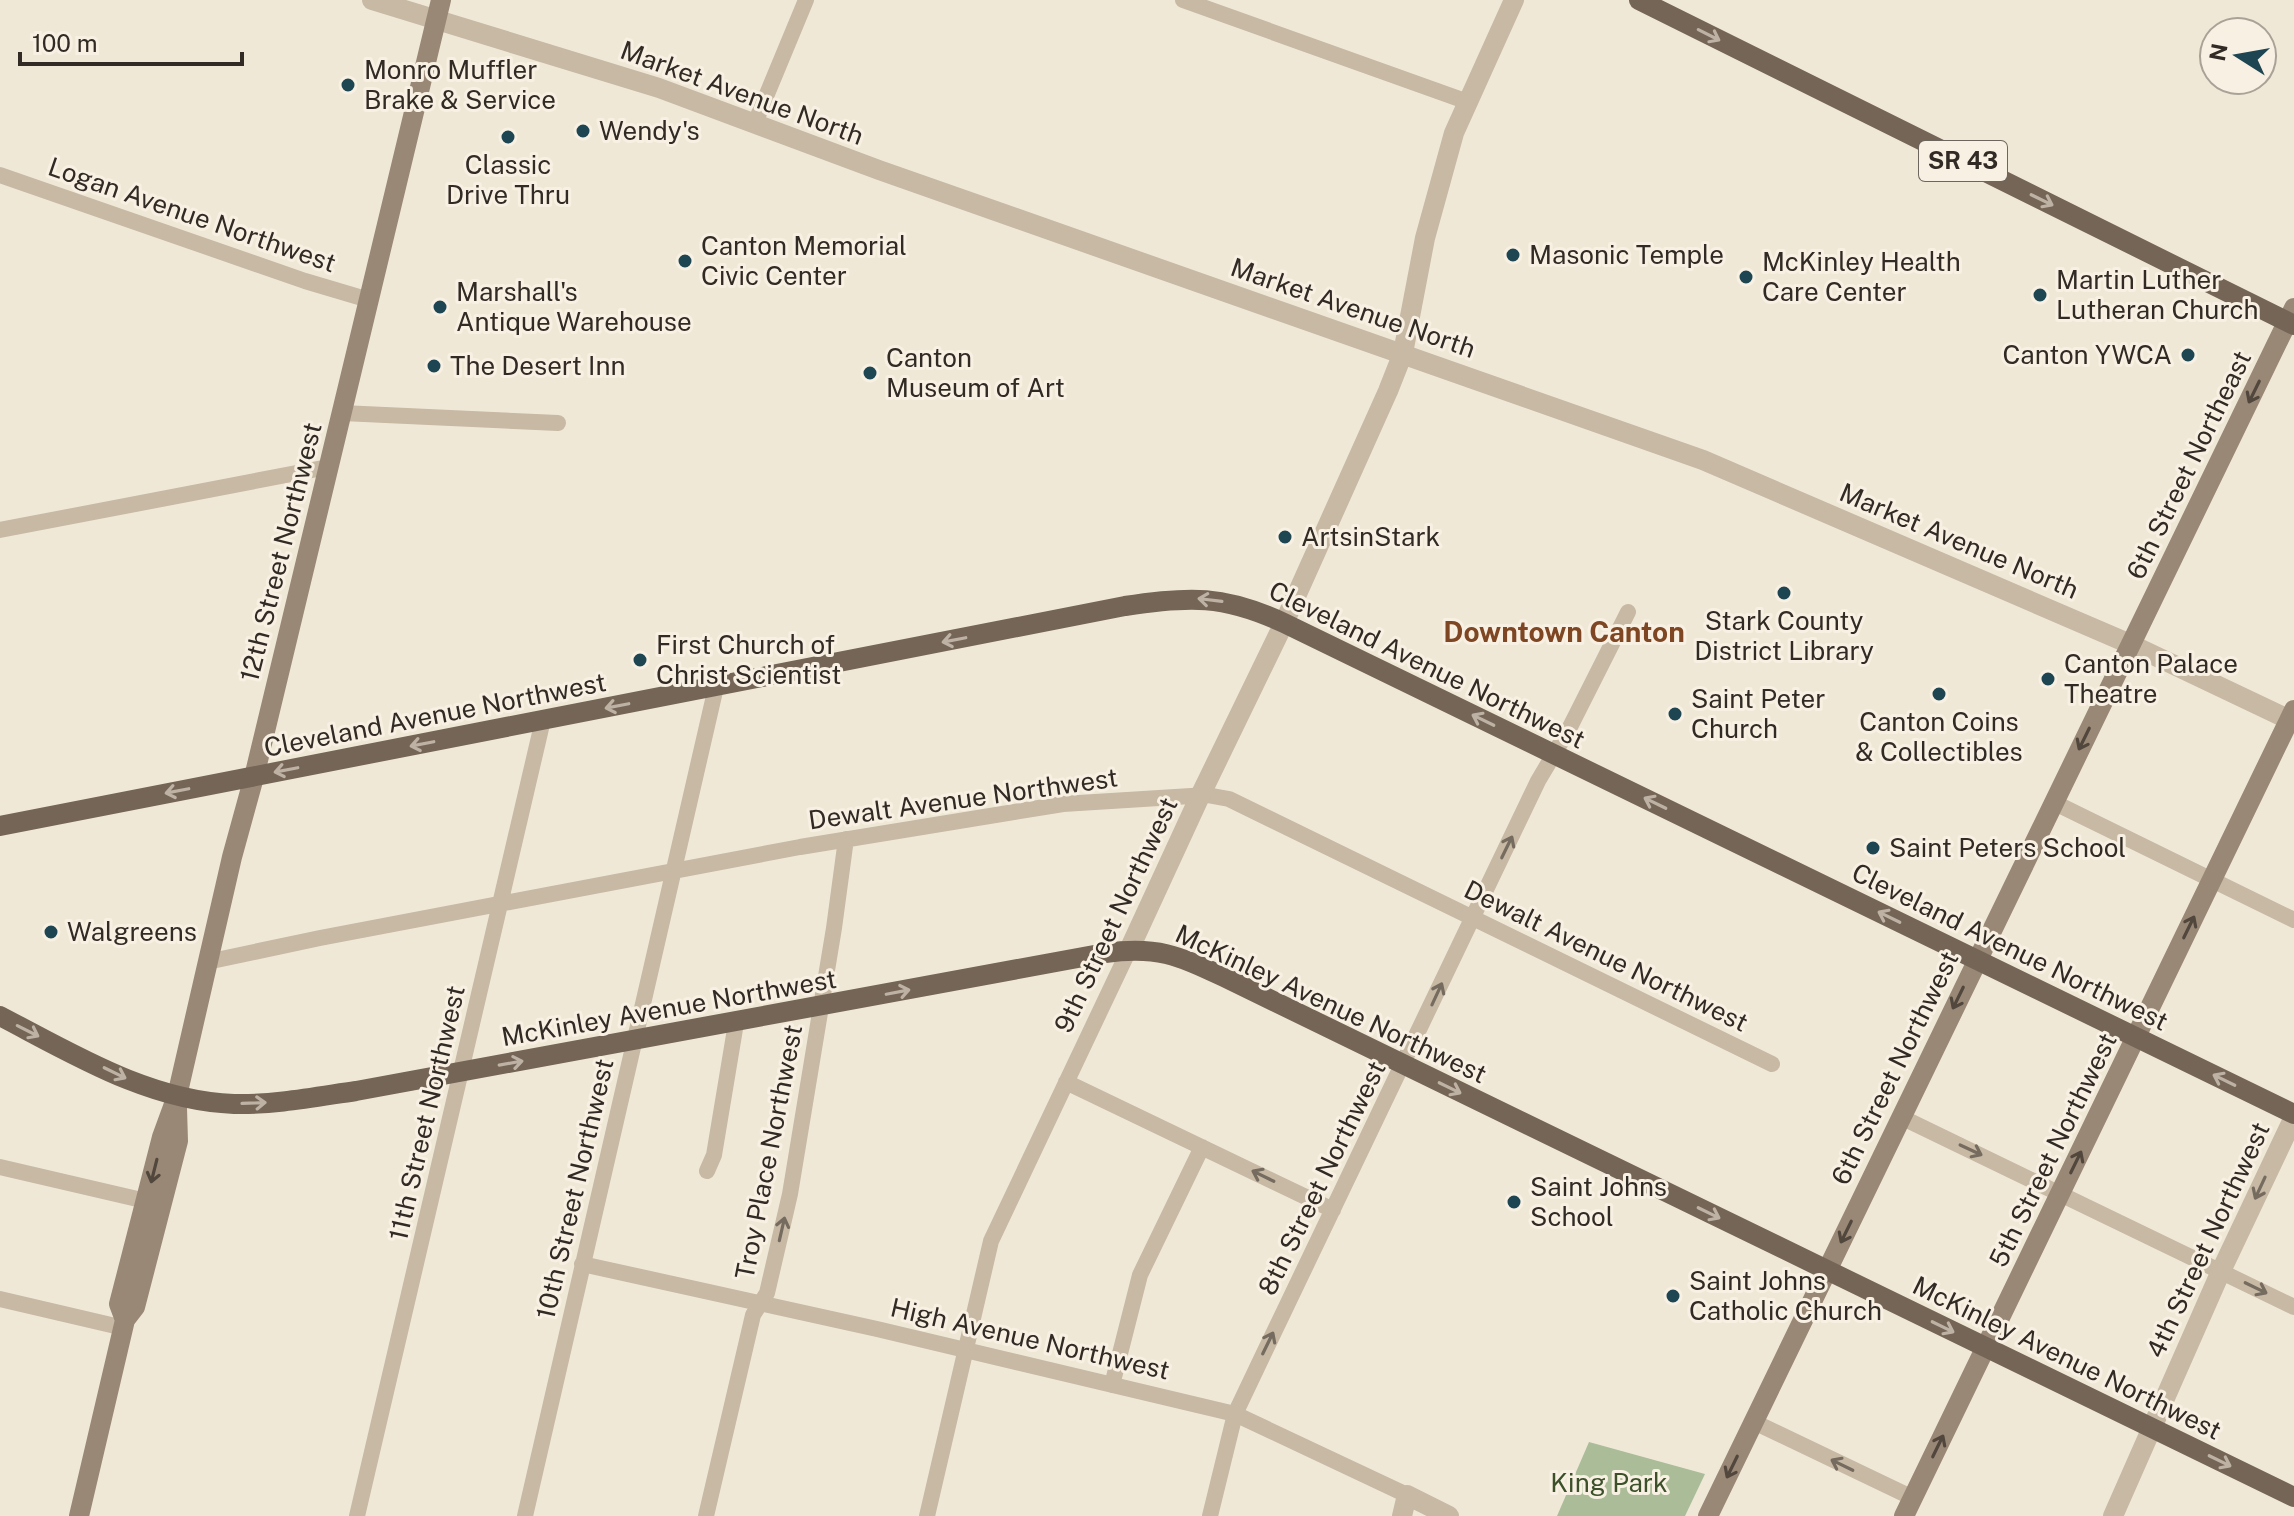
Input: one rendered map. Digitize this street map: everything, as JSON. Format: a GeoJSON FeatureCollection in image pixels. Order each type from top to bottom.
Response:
{"type":"FeatureCollection","features":[{"type":"Feature","properties":{"kind":"main road","name":"SR 43"},"geometry":{"type":"LineString","coordinates":[[1639,0],[2292,318]]}},
{"type":"Feature","properties":{"kind":"main road","name":"12th Street Northwest"},"geometry":{"type":"LineString","coordinates":[[124,1324],[119,1304],[162,1137],[177,1096],[438,10]]}},
{"type":"Feature","properties":{"kind":"main road","name":"6th Street Northeast"},"geometry":{"type":"LineString","coordinates":[[2130,644],[2292,318]]}},
{"type":"Feature","properties":{"kind":"main road","name":"Cleveland Avenue Northwest"},"geometry":{"type":"LineString","coordinates":[[0,826],[1169,599],[1202,599],[1246,607],[1284,623],[2294,1116]]}},
{"type":"Feature","properties":{"kind":"main road","name":"6th Street Northwest"},"geometry":{"type":"LineString","coordinates":[[1708,1516],[2130,644]]}},
{"type":"Feature","properties":{"kind":"main road","name":"5th Street Northwest"},"geometry":{"type":"LineString","coordinates":[[1908,1507],[2292,717]]}},
{"type":"Feature","properties":{"kind":"main road","name":"McKinley Avenue Northwest"},"geometry":{"type":"LineString","coordinates":[[0,1016],[129,1080],[177,1096],[235,1104],[284,1101],[461,1072],[1129,950],[1162,951],[1183,958],[2294,1497]]}},
{"type":"Feature","properties":{"kind":"main road","name":"12th Street Northwest"},"geometry":{"type":"LineString","coordinates":[[79,1516],[124,1324],[135,1307],[178,1141],[177,1096]]}},
{"type":"Feature","properties":{"kind":"street","name":"Market Avenue North"},"geometry":{"type":"LineString","coordinates":[[372,0],[438,10],[879,170],[1719,467],[2292,717]]}},
{"type":"Feature","properties":{"kind":"street"},"geometry":{"type":"LineString","coordinates":[[755,123],[806,0]]}},
{"type":"Feature","properties":{"kind":"street"},"geometry":{"type":"LineString","coordinates":[[1183,0],[1468,102]]}},
{"type":"Feature","properties":{"kind":"street","name":"9th Street Northwest"},"geometry":{"type":"LineString","coordinates":[[927,1516],[991,1241],[1362,453],[1403,353],[1431,211],[1454,133],[1514,0]]}},
{"type":"Feature","properties":{"kind":"street","name":"Logan Avenue Northwest"},"geometry":{"type":"LineString","coordinates":[[0,175],[305,281],[369,300]]}},
{"type":"Feature","properties":{"kind":"street"},"geometry":{"type":"LineString","coordinates":[[342,413],[558,423]]}},
{"type":"Feature","properties":{"kind":"street"},"geometry":{"type":"LineString","coordinates":[[0,530],[328,467]]}},
{"type":"Feature","properties":{"kind":"street","name":"8th Street Northwest"},"geometry":{"type":"LineString","coordinates":[[1210,1516],[1235,1414],[1473,917],[1628,612]]}},
{"type":"Feature","properties":{"kind":"street","name":"10th Street Northwest"},"geometry":{"type":"LineString","coordinates":[[525,1516],[716,687]]}},
{"type":"Feature","properties":{"kind":"street","name":"11th Street Northwest"},"geometry":{"type":"LineString","coordinates":[[357,1516],[543,720]]}},
{"type":"Feature","properties":{"kind":"street","name":"Dewalt Avenue Northwest"},"geometry":{"type":"LineString","coordinates":[[207,962],[846,839],[1063,804],[1200,796],[1229,799],[1772,1064]]}},
{"type":"Feature","properties":{"kind":"street"},"geometry":{"type":"LineString","coordinates":[[2053,802],[2294,920]]}},
{"type":"Feature","properties":{"kind":"street","name":"Troy Place Northwest"},"geometry":{"type":"LineString","coordinates":[[706,1516],[753,1315],[767,1293],[790,1194],[846,839]]}},
{"type":"Feature","properties":{"kind":"street"},"geometry":{"type":"LineString","coordinates":[[707,1171],[714,1155],[736,1023]]}},
{"type":"Feature","properties":{"kind":"street"},"geometry":{"type":"LineString","coordinates":[[1066,1082],[1333,1210]]}},
{"type":"Feature","properties":{"kind":"street","name":"4th Street Northwest"},"geometry":{"type":"LineString","coordinates":[[2113,1516],[2150,1427],[2294,1116]]}},
{"type":"Feature","properties":{"kind":"street"},"geometry":{"type":"LineString","coordinates":[[1901,1117],[2294,1307]]}},
{"type":"Feature","properties":{"kind":"street"},"geometry":{"type":"LineString","coordinates":[[1112,1385],[1140,1275],[1202,1147]]}},
{"type":"Feature","properties":{"kind":"street"},"geometry":{"type":"LineString","coordinates":[[0,1167],[146,1201]]}},
{"type":"Feature","properties":{"kind":"street","name":"High Avenue Northwest"},"geometry":{"type":"LineString","coordinates":[[582,1264],[1235,1414],[1449,1516]]}},
{"type":"Feature","properties":{"kind":"street"},"geometry":{"type":"LineString","coordinates":[[0,1299],[124,1324]]}},
{"type":"Feature","properties":{"kind":"street"},"geometry":{"type":"LineString","coordinates":[[1754,1422],[1908,1507]]}},
{"type":"Feature","properties":{"kind":"street"},"geometry":{"type":"LineString","coordinates":[[1402,1516],[1407,1495]]}},
{"type":"Feature","properties":{"kind":"green space","name":"King Park"},"geometry":{"type":"Polygon","coordinates":[[[1589,1442],[1705,1474],[1685,1516],[1557,1516],[1589,1442]]]}},
{"type":"Feature","properties":{"kind":"place","name":"Monro Muffler Brake & Service"},"geometry":{"type":"Point","coordinates":[348,85]}},
{"type":"Feature","properties":{"kind":"place","name":"Wendy's"},"geometry":{"type":"Point","coordinates":[583,131]}},
{"type":"Feature","properties":{"kind":"place","name":"Classic Drive Thru"},"geometry":{"type":"Point","coordinates":[508,137]}},
{"type":"Feature","properties":{"kind":"place","name":"Masonic Temple"},"geometry":{"type":"Point","coordinates":[1513,255]}},
{"type":"Feature","properties":{"kind":"place","name":"Canton Memorial Civic Center"},"geometry":{"type":"Point","coordinates":[685,261]}},
{"type":"Feature","properties":{"kind":"place","name":"McKinley Health Care Center"},"geometry":{"type":"Point","coordinates":[1746,277]}},
{"type":"Feature","properties":{"kind":"place","name":"Martin Luther Lutheran Church"},"geometry":{"type":"Point","coordinates":[2040,295]}},
{"type":"Feature","properties":{"kind":"place","name":"Marshall's Antique Warehouse"},"geometry":{"type":"Point","coordinates":[440,307]}},
{"type":"Feature","properties":{"kind":"place","name":"Canton YWCA"},"geometry":{"type":"Point","coordinates":[2188,355]}},
{"type":"Feature","properties":{"kind":"place","name":"The Desert Inn"},"geometry":{"type":"Point","coordinates":[434,366]}},
{"type":"Feature","properties":{"kind":"place","name":"Canton Museum of Art"},"geometry":{"type":"Point","coordinates":[870,373]}},
{"type":"Feature","properties":{"kind":"place","name":"ArtsinStark"},"geometry":{"type":"Point","coordinates":[1285,537]}},
{"type":"Feature","properties":{"kind":"place","name":"Stark County District Library"},"geometry":{"type":"Point","coordinates":[1784,593]}},
{"type":"Feature","properties":{"kind":"place","name":"First Church of Christ Scientist"},"geometry":{"type":"Point","coordinates":[640,660]}},
{"type":"Feature","properties":{"kind":"place","name":"Canton Palace Theatre"},"geometry":{"type":"Point","coordinates":[2048,679]}},
{"type":"Feature","properties":{"kind":"place","name":"Canton Coins & Collectibles"},"geometry":{"type":"Point","coordinates":[1939,694]}},
{"type":"Feature","properties":{"kind":"place","name":"Saint Peter Church"},"geometry":{"type":"Point","coordinates":[1675,714]}},
{"type":"Feature","properties":{"kind":"place","name":"Saint Peters School"},"geometry":{"type":"Point","coordinates":[1873,848]}},
{"type":"Feature","properties":{"kind":"place","name":"Walgreens"},"geometry":{"type":"Point","coordinates":[51,932]}},
{"type":"Feature","properties":{"kind":"place","name":"Saint Johns School"},"geometry":{"type":"Point","coordinates":[1514,1202]}},
{"type":"Feature","properties":{"kind":"place","name":"Saint Johns Catholic Church"},"geometry":{"type":"Point","coordinates":[1673,1296]}},
{"type":"Feature","properties":{"kind":"district","name":"Downtown Canton"},"geometry":{"type":"Point","coordinates":[1564,632]}}]}
